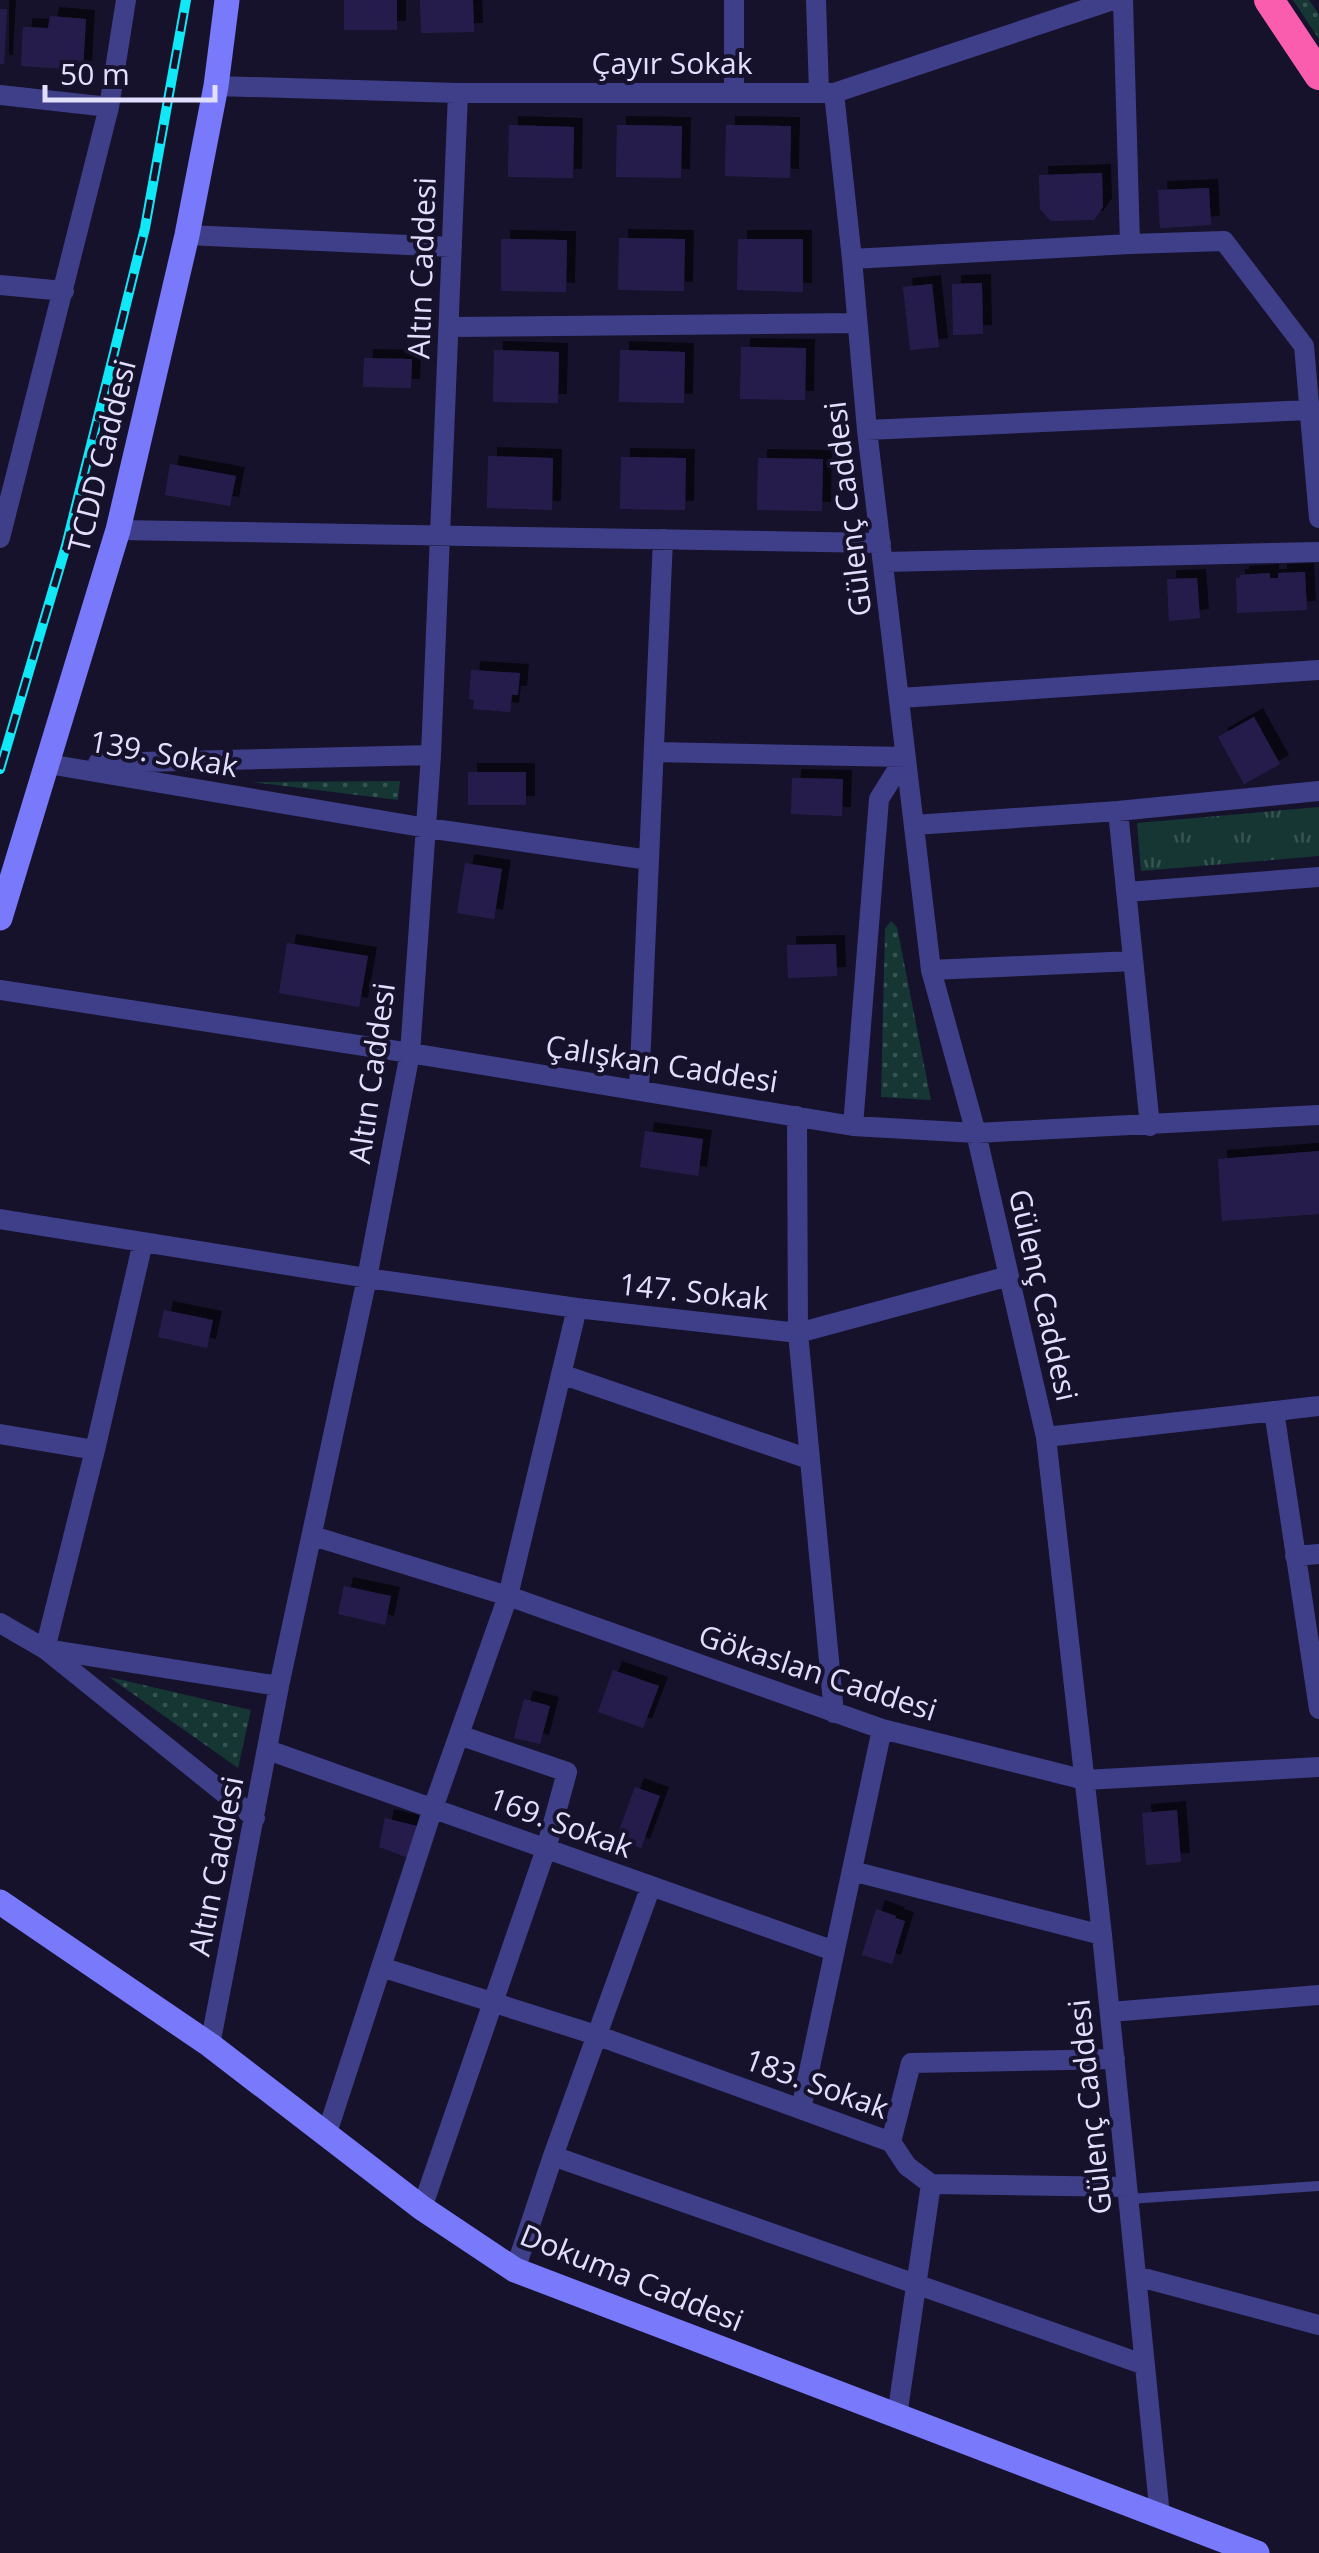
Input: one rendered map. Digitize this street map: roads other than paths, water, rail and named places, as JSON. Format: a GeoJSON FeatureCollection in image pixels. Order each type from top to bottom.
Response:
{"type":"FeatureCollection","features":[{"type":"Feature","properties":{"kind":"highway"},"geometry":{"type":"LineString","coordinates":[[1269,0],[1319,75]]}},
{"type":"Feature","properties":{"kind":"main road","name":"TCDD Caddesi"},"geometry":{"type":"LineString","coordinates":[[0,918],[118,530],[187,234],[216,86],[227,0]]}},
{"type":"Feature","properties":{"kind":"main road","name":"Dokuma Caddesi"},"geometry":{"type":"LineString","coordinates":[[0,1902],[210,2045],[422,2208],[515,2270],[1257,2553]]}},
{"type":"Feature","properties":{"kind":"street"},"geometry":{"type":"LineString","coordinates":[[0,538],[110,107],[126,0]]}},
{"type":"Feature","properties":{"kind":"street"},"geometry":{"type":"LineString","coordinates":[[734,0],[734,92]]}},
{"type":"Feature","properties":{"kind":"street","name":"Gülenç Caddesi"},"geometry":{"type":"LineString","coordinates":[[816,0],[852,259],[867,430],[931,970],[976,1134],[1046,1437],[1102,1935],[1160,2516]]}},
{"type":"Feature","properties":{"kind":"street","name":"Çayır Sokak"},"geometry":{"type":"LineString","coordinates":[[216,86],[458,93],[826,93],[1112,0]]}},
{"type":"Feature","properties":{"kind":"street"},"geometry":{"type":"LineString","coordinates":[[1124,0],[1130,244]]}},
{"type":"Feature","properties":{"kind":"street","name":"Altın Caddesi"},"geometry":{"type":"LineString","coordinates":[[210,2045],[279,1686],[367,1278],[410,1053],[431,755],[458,93]]}},
{"type":"Feature","properties":{"kind":"street"},"geometry":{"type":"LineString","coordinates":[[0,95],[110,107]]}},
{"type":"Feature","properties":{"kind":"street"},"geometry":{"type":"LineString","coordinates":[[187,234],[452,247]]}},
{"type":"Feature","properties":{"kind":"street"},"geometry":{"type":"LineString","coordinates":[[852,259],[1224,241],[1304,346],[1319,518]]}},
{"type":"Feature","properties":{"kind":"street"},"geometry":{"type":"LineString","coordinates":[[0,285],[64,291]]}},
{"type":"Feature","properties":{"kind":"street"},"geometry":{"type":"LineString","coordinates":[[449,326],[857,323]]}},
{"type":"Feature","properties":{"kind":"street"},"geometry":{"type":"LineString","coordinates":[[867,430],[1309,410]]}},
{"type":"Feature","properties":{"kind":"street"},"geometry":{"type":"LineString","coordinates":[[118,530],[663,539],[882,552],[1319,552]]}},
{"type":"Feature","properties":{"kind":"street"},"geometry":{"type":"LineString","coordinates":[[639,1089],[663,539]]}},
{"type":"Feature","properties":{"kind":"street"},"geometry":{"type":"LineString","coordinates":[[900,698],[1319,670]]}},
{"type":"Feature","properties":{"kind":"street"},"geometry":{"type":"LineString","coordinates":[[654,752],[905,757]]}},
{"type":"Feature","properties":{"kind":"street","name":"139. Sokak"},"geometry":{"type":"LineString","coordinates":[[48,764],[431,755]]}},
{"type":"Feature","properties":{"kind":"street"},"geometry":{"type":"LineString","coordinates":[[853,1126],[879,800],[905,757]]}},
{"type":"Feature","properties":{"kind":"street","name":"139. Sokak"},"geometry":{"type":"LineString","coordinates":[[48,764],[427,828],[649,860]]}},
{"type":"Feature","properties":{"kind":"street"},"geometry":{"type":"LineString","coordinates":[[914,826],[1319,791]]}},
{"type":"Feature","properties":{"kind":"street"},"geometry":{"type":"LineString","coordinates":[[1118,811],[1150,1126]]}},
{"type":"Feature","properties":{"kind":"street"},"geometry":{"type":"LineString","coordinates":[[1126,892],[1319,877]]}},
{"type":"Feature","properties":{"kind":"street"},"geometry":{"type":"LineString","coordinates":[[931,970],[1133,960]]}},
{"type":"Feature","properties":{"kind":"street","name":"Çalışkan Caddesi"},"geometry":{"type":"LineString","coordinates":[[0,990],[853,1126],[976,1134],[1319,1115]]}},
{"type":"Feature","properties":{"kind":"street"},"geometry":{"type":"LineString","coordinates":[[797,1116],[798,1333],[834,1714]]}},
{"type":"Feature","properties":{"kind":"street","name":"147. Sokak"},"geometry":{"type":"LineString","coordinates":[[0,1219],[577,1308],[798,1333],[1009,1276]]}},
{"type":"Feature","properties":{"kind":"street"},"geometry":{"type":"LineString","coordinates":[[45,1649],[143,1242]]}},
{"type":"Feature","properties":{"kind":"street"},"geometry":{"type":"LineString","coordinates":[[326,2136],[433,1808],[508,1596],[577,1308]]}},
{"type":"Feature","properties":{"kind":"street"},"geometry":{"type":"LineString","coordinates":[[561,1374],[809,1459]]}},
{"type":"Feature","properties":{"kind":"street"},"geometry":{"type":"LineString","coordinates":[[1046,1437],[1319,1406]]}},
{"type":"Feature","properties":{"kind":"street"},"geometry":{"type":"LineString","coordinates":[[1274,1411],[1319,1709]]}},
{"type":"Feature","properties":{"kind":"street"},"geometry":{"type":"LineString","coordinates":[[0,1434],[95,1450]]}},
{"type":"Feature","properties":{"kind":"street","name":"Gökaslan Caddesi"},"geometry":{"type":"LineString","coordinates":[[313,1536],[508,1596],[834,1714],[1085,1780],[1319,1767]]}},
{"type":"Feature","properties":{"kind":"street"},"geometry":{"type":"LineString","coordinates":[[1295,1556],[1319,1554]]}},
{"type":"Feature","properties":{"kind":"street"},"geometry":{"type":"LineString","coordinates":[[0,1623],[45,1649],[255,1818]]}},
{"type":"Feature","properties":{"kind":"street"},"geometry":{"type":"LineString","coordinates":[[45,1649],[279,1686]]}},
{"type":"Feature","properties":{"kind":"street"},"geometry":{"type":"LineString","coordinates":[[800,2109],[882,1729]]}},
{"type":"Feature","properties":{"kind":"street"},"geometry":{"type":"LineString","coordinates":[[422,2208],[546,1848],[567,1772],[459,1734]]}},
{"type":"Feature","properties":{"kind":"street","name":"169. Sokak"},"geometry":{"type":"LineString","coordinates":[[268,1750],[834,1951]]}},
{"type":"Feature","properties":{"kind":"street"},"geometry":{"type":"LineString","coordinates":[[852,1871],[1102,1935]]}},
{"type":"Feature","properties":{"kind":"street"},"geometry":{"type":"LineString","coordinates":[[515,2270],[651,1886]]}},
{"type":"Feature","properties":{"kind":"street","name":"183. Sokak"},"geometry":{"type":"LineString","coordinates":[[381,1967],[596,2035],[891,2142],[907,2166],[931,2184]]}},
{"type":"Feature","properties":{"kind":"street"},"geometry":{"type":"LineString","coordinates":[[1110,2012],[1319,1995]]}},
{"type":"Feature","properties":{"kind":"street"},"geometry":{"type":"LineString","coordinates":[[891,2142],[912,2062],[1114,2059]]}},
{"type":"Feature","properties":{"kind":"street"},"geometry":{"type":"LineString","coordinates":[[553,2156],[1145,2365]]}},
{"type":"Feature","properties":{"kind":"street"},"geometry":{"type":"LineString","coordinates":[[898,2416],[931,2184],[1128,2194]]}},
{"type":"Feature","properties":{"kind":"street"},"geometry":{"type":"LineString","coordinates":[[1136,2276],[1319,2325]]}},
{"type":"Feature","properties":{"kind":"lane"},"geometry":{"type":"LineString","coordinates":[[1128,2194],[1319,2186]]}},
{"type":"Feature","properties":{"kind":"railway"},"geometry":{"type":"LineString","coordinates":[[0,769],[66,546],[145,228],[186,0]]}}]}
